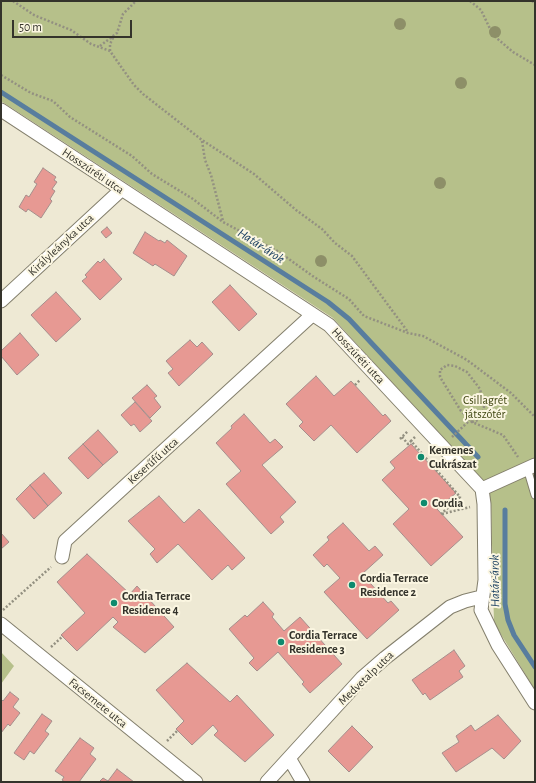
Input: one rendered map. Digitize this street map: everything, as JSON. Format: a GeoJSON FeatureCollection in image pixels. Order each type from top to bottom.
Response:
{"type":"FeatureCollection","features":[{"type":"Feature","properties":{"kind":"street","name":"Hosszúréti utca"},"geometry":{"type":"LineString","coordinates":[[1,110],[329,325],[482,490]]}},
{"type":"Feature","properties":{"kind":"street","name":"Királyleányka utca"},"geometry":{"type":"LineString","coordinates":[[1,301],[121,190]]}},
{"type":"Feature","properties":{"kind":"street","name":"Keserűfű utca"},"geometry":{"type":"LineString","coordinates":[[62,557],[65,541],[312,315]]}},
{"type":"Feature","properties":{"kind":"street"},"geometry":{"type":"LineString","coordinates":[[527,464],[482,490],[484,504],[485,580],[481,597],[481,610],[485,622],[535,703]]}},
{"type":"Feature","properties":{"kind":"street","name":"Medvetalp utca"},"geometry":{"type":"LineString","coordinates":[[267,782],[362,678],[385,658],[450,607],[464,601],[481,597]]}},
{"type":"Feature","properties":{"kind":"street","name":"Facsemete utca"},"geometry":{"type":"LineString","coordinates":[[1,624],[196,782]]}},
{"type":"Feature","properties":{"kind":"street"},"geometry":{"type":"LineString","coordinates":[[289,758],[303,782]]}},
{"type":"Feature","properties":{"kind":"lane"},"geometry":{"type":"LineString","coordinates":[[527,464],[535,495]]}},
{"type":"Feature","properties":{"kind":"path"},"geometry":{"type":"LineString","coordinates":[[13,1],[34,15],[71,30],[91,44],[100,46],[110,51],[134,85],[202,140],[254,174],[296,210],[322,229],[335,243],[352,256],[408,333]]}},
{"type":"Feature","properties":{"kind":"path"},"geometry":{"type":"LineString","coordinates":[[100,46],[117,33],[123,14],[136,1]]}},
{"type":"Feature","properties":{"kind":"path"},"geometry":{"type":"LineString","coordinates":[[470,1],[480,10],[493,35],[513,52],[535,65]]}},
{"type":"Feature","properties":{"kind":"path"},"geometry":{"type":"LineString","coordinates":[[110,51],[110,44],[114,35]]}},
{"type":"Feature","properties":{"kind":"path"},"geometry":{"type":"LineString","coordinates":[[1,75],[31,93],[53,101],[70,117],[136,158],[152,174],[193,199],[223,222],[279,252],[314,277],[350,299],[364,316],[408,333],[423,336],[467,360],[511,393],[535,417]]}},
{"type":"Feature","properties":{"kind":"path"},"geometry":{"type":"LineString","coordinates":[[202,140],[223,222]]}},
{"type":"Feature","properties":{"kind":"path"},"geometry":{"type":"LineString","coordinates":[[449,439],[471,421],[478,420],[482,415],[484,407],[480,389],[467,372],[455,366],[447,365],[440,370],[440,377],[461,411],[471,421],[503,435],[527,464]]}},
{"type":"Feature","properties":{"kind":"path"},"geometry":{"type":"LineString","coordinates":[[355,385],[364,377]]}},
{"type":"Feature","properties":{"kind":"path"},"geometry":{"type":"LineString","coordinates":[[402,437],[408,444],[424,428]]}},
{"type":"Feature","properties":{"kind":"path"},"geometry":{"type":"LineString","coordinates":[[411,442],[460,497],[441,514],[459,510]]}},
{"type":"Feature","properties":{"kind":"path"},"geometry":{"type":"LineString","coordinates":[[1,612],[62,557]]}},
{"type":"Feature","properties":{"kind":"path"},"geometry":{"type":"LineString","coordinates":[[50,647],[62,636]]}},
{"type":"Feature","properties":{"kind":"path"},"geometry":{"type":"LineString","coordinates":[[166,742],[178,730]]}},
{"type":"Feature","properties":{"kind":"green space","name":"Csillagrét játszótér"},"geometry":{"type":"Polygon","coordinates":[[[1,1],[535,1],[535,690],[494,623],[491,503],[485,484],[333,318],[1,101],[1,1]]]}},
{"type":"Feature","properties":{"kind":"green space"},"geometry":{"type":"Polygon","coordinates":[[[1,652],[14,666],[1,684],[1,652]]]}},
{"type":"Feature","properties":{"kind":"building"},"geometry":{"type":"Polygon","coordinates":[[[43,168],[56,177],[54,180],[57,182],[52,189],[55,191],[50,199],[52,201],[41,218],[28,209],[26,212],[19,207],[26,195],[29,197],[37,184],[34,182],[43,168]]]}},
{"type":"Feature","properties":{"kind":"building"},"geometry":{"type":"Polygon","coordinates":[[[107,227],[112,233],[106,238],[101,232],[107,227]]]}},
{"type":"Feature","properties":{"kind":"building"},"geometry":{"type":"Polygon","coordinates":[[[145,232],[159,241],[160,240],[165,243],[167,240],[187,256],[174,276],[155,264],[153,266],[133,253],[145,232]]]}},
{"type":"Feature","properties":{"kind":"building"},"geometry":{"type":"Polygon","coordinates":[[[104,259],[122,279],[100,300],[82,281],[87,277],[85,275],[98,261],[100,263],[104,259]]]}},
{"type":"Feature","properties":{"kind":"building"},"geometry":{"type":"Polygon","coordinates":[[[230,285],[257,314],[239,331],[212,302],[230,285]]]}},
{"type":"Feature","properties":{"kind":"building"},"geometry":{"type":"Polygon","coordinates":[[[56,292],[81,319],[56,342],[31,315],[56,292]]]}},
{"type":"Feature","properties":{"kind":"building"},"geometry":{"type":"Polygon","coordinates":[[[20,333],[39,355],[17,375],[1,356],[1,351],[20,333]]]}},
{"type":"Feature","properties":{"kind":"building"},"geometry":{"type":"Polygon","coordinates":[[[190,340],[197,347],[202,342],[213,354],[179,386],[168,373],[173,369],[166,361],[190,340]]]}},
{"type":"Feature","properties":{"kind":"building"},"geometry":{"type":"Polygon","coordinates":[[[316,376],[334,396],[351,381],[383,416],[385,414],[391,421],[357,453],[331,425],[314,441],[299,426],[303,422],[286,404],[316,376]]]}},
{"type":"Feature","properties":{"kind":"building"},"geometry":{"type":"Polygon","coordinates":[[[147,385],[157,396],[154,398],[161,407],[150,418],[132,398],[147,385]]]}},
{"type":"Feature","properties":{"kind":"building"},"geometry":{"type":"Polygon","coordinates":[[[135,402],[152,421],[140,432],[134,424],[131,426],[121,415],[135,402]]]}},
{"type":"Feature","properties":{"kind":"building"},"geometry":{"type":"Polygon","coordinates":[[[244,414],[270,443],[275,439],[283,447],[262,465],[296,502],[280,517],[284,522],[271,534],[226,484],[241,471],[216,443],[244,414]]]}},
{"type":"Feature","properties":{"kind":"building"},"geometry":{"type":"Polygon","coordinates":[[[98,430],[118,452],[103,465],[83,444],[98,430]]]}},
{"type":"Feature","properties":{"kind":"building"},"geometry":{"type":"Polygon","coordinates":[[[83,444],[103,465],[88,479],[68,458],[83,444]]]}},
{"type":"Feature","properties":{"kind":"building","name":"Cordia"},"geometry":{"type":"Polygon","coordinates":[[[411,444],[456,493],[437,509],[463,537],[431,566],[393,524],[409,509],[382,480],[395,468],[390,462],[411,444]]]}},
{"type":"Feature","properties":{"kind":"building"},"geometry":{"type":"Polygon","coordinates":[[[44,473],[62,493],[48,506],[30,485],[44,473]]]}},
{"type":"Feature","properties":{"kind":"building"},"geometry":{"type":"Polygon","coordinates":[[[30,485],[48,506],[34,519],[16,499],[30,485]]]}},
{"type":"Feature","properties":{"kind":"building"},"geometry":{"type":"Polygon","coordinates":[[[159,496],[184,523],[199,509],[245,558],[232,570],[228,565],[212,580],[178,544],[157,563],[150,554],[155,549],[128,521],[159,496]]]}},
{"type":"Feature","properties":{"kind":"building","name":"Cordia Terrace Residence 2"},"geometry":{"type":"Polygon","coordinates":[[[343,523],[369,551],[375,546],[383,555],[362,574],[388,603],[391,601],[399,610],[367,639],[324,592],[340,578],[327,564],[324,567],[313,555],[329,540],[327,537],[343,523]]]}},
{"type":"Feature","properties":{"kind":"building"},"geometry":{"type":"Polygon","coordinates":[[[1,533],[9,542],[1,549],[1,533]]]}},
{"type":"Feature","properties":{"kind":"building","name":"Cordia Terrace Residence 4"},"geometry":{"type":"Polygon","coordinates":[[[87,554],[130,594],[137,586],[174,627],[145,653],[113,627],[118,622],[113,617],[77,651],[61,635],[85,613],[57,582],[87,554]]]}},
{"type":"Feature","properties":{"kind":"building","name":"Cordia Terrace Residence 3"},"geometry":{"type":"Polygon","coordinates":[[[263,602],[274,614],[272,617],[284,631],[300,617],[342,664],[310,693],[302,684],[304,682],[278,652],[257,671],[249,663],[254,658],[229,629],[245,615],[247,617],[263,602]]]}},
{"type":"Feature","properties":{"kind":"building"},"geometry":{"type":"Polygon","coordinates":[[[454,650],[465,666],[459,671],[463,677],[430,700],[425,693],[423,695],[412,680],[454,650]]]}},
{"type":"Feature","properties":{"kind":"building"},"geometry":{"type":"Polygon","coordinates":[[[187,663],[230,702],[237,695],[274,735],[245,762],[214,735],[218,731],[213,725],[192,745],[176,729],[184,721],[156,690],[187,663]]]}},
{"type":"Feature","properties":{"kind":"building"},"geometry":{"type":"Polygon","coordinates":[[[10,692],[19,699],[13,707],[20,713],[10,726],[8,724],[1,733],[1,699],[3,701],[10,692]]]}},
{"type":"Feature","properties":{"kind":"building"},"geometry":{"type":"Polygon","coordinates":[[[42,714],[52,721],[45,731],[49,734],[34,754],[30,751],[24,760],[14,753],[42,714]]]}},
{"type":"Feature","properties":{"kind":"building"},"geometry":{"type":"Polygon","coordinates":[[[498,715],[521,741],[504,759],[492,748],[456,772],[442,753],[459,742],[456,736],[471,725],[475,731],[498,715]]]}},
{"type":"Feature","properties":{"kind":"building"},"geometry":{"type":"Polygon","coordinates":[[[352,726],[373,747],[349,772],[328,751],[352,726]]]}},
{"type":"Feature","properties":{"kind":"building"},"geometry":{"type":"Polygon","coordinates":[[[80,738],[94,748],[90,754],[96,759],[79,782],[65,782],[62,780],[64,777],[55,771],[80,738]]]}},
{"type":"Feature","properties":{"kind":"building"},"geometry":{"type":"Polygon","coordinates":[[[117,769],[134,782],[99,782],[103,778],[108,781],[117,769]]]}},
{"type":"Feature","properties":{"kind":"waterway","name":"Határ-árok"},"geometry":{"type":"LineString","coordinates":[[1,92],[328,302],[349,319],[478,457]]}},
{"type":"Feature","properties":{"kind":"waterway","name":"Határ-árok"},"geometry":{"type":"LineString","coordinates":[[505,510],[505,604],[508,620],[514,635],[535,667]]}},
{"type":"Feature","properties":{"kind":"place","name":"Kemenes Cukrászat"},"geometry":{"type":"Point","coordinates":[421,457]}},
{"type":"Feature","properties":{"kind":"place","name":"Cordia"},"geometry":{"type":"Point","coordinates":[424,503]}},
{"type":"Feature","properties":{"kind":"place","name":"Cordia Terrace Residence 2"},"geometry":{"type":"Point","coordinates":[352,585]}},
{"type":"Feature","properties":{"kind":"place","name":"Cordia Terrace Residence 4"},"geometry":{"type":"Point","coordinates":[114,603]}},
{"type":"Feature","properties":{"kind":"place","name":"Cordia Terrace Residence 3"},"geometry":{"type":"Point","coordinates":[281,642]}}]}
